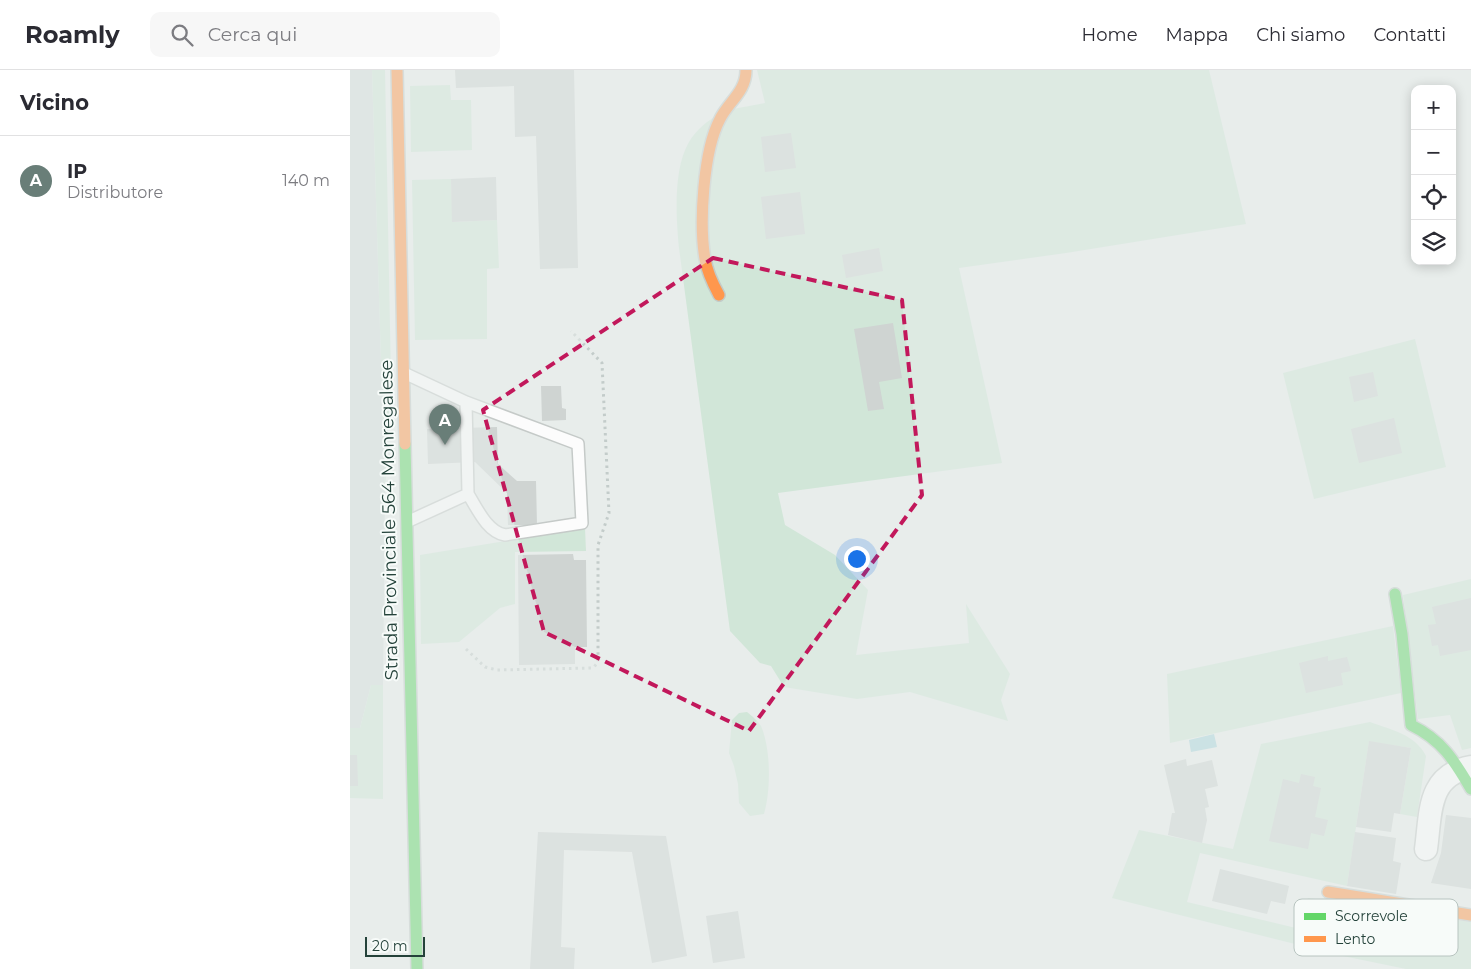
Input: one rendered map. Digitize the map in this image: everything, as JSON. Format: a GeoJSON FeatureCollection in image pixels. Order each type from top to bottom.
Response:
{"type":"FeatureCollection","features":[{"type":"Feature","properties":{"kind":"main road","name":"Strada Provinciale 564 Monregalese"},"geometry":{"type":"LineString","coordinates":[[397,70],[417,969]]}},
{"type":"Feature","properties":{"kind":"main road"},"geometry":{"type":"LineString","coordinates":[[719,295],[712,282],[705,258],[703,200],[714,133],[720,119],[743,88],[747,80],[746,70]]}},
{"type":"Feature","properties":{"kind":"main road"},"geometry":{"type":"LineString","coordinates":[[1396,594],[1411,725],[1434,736],[1465,768],[1471,789]]}},
{"type":"Feature","properties":{"kind":"main road"},"geometry":{"type":"LineString","coordinates":[[1328,892],[1372,899]]}},
{"type":"Feature","properties":{"kind":"main road"},"geometry":{"type":"LineString","coordinates":[[1458,913],[1471,915]]}},
{"type":"Feature","properties":{"kind":"street"},"geometry":{"type":"LineString","coordinates":[[1426,849],[1433,797],[1436,789],[1450,773],[1465,768]]}},
{"type":"Feature","properties":{"kind":"lane"},"geometry":{"type":"LineString","coordinates":[[403,372],[466,402],[578,444],[582,523],[505,535],[491,528],[468,494],[466,402]]}},
{"type":"Feature","properties":{"kind":"lane"},"geometry":{"type":"LineString","coordinates":[[407,522],[468,494]]}},
{"type":"Feature","properties":{"kind":"path"},"geometry":{"type":"LineString","coordinates":[[466,649],[485,667],[497,670],[591,668],[598,662],[598,545],[609,513],[602,363],[571,331]]}},
{"type":"Feature","properties":{"kind":"highlighted area"},"geometry":{"type":"Polygon","coordinates":[[[713,258],[902,300],[922,495],[749,731],[544,632],[483,410],[713,258]]]}},
{"type":"Feature","properties":{"kind":"shaded area"},"geometry":{"type":"Polygon","coordinates":[[[350,70],[372,70],[385,492],[383,685],[371,685],[360,728],[350,728],[350,70]]]}},
{"type":"Feature","properties":{"kind":"green space"},"geometry":{"type":"Polygon","coordinates":[[[372,70],[385,70],[391,378],[385,492],[372,70]]]}},
{"type":"Feature","properties":{"kind":"green space"},"geometry":{"type":"Polygon","coordinates":[[[757,70],[1209,70],[1246,224],[959,268],[1002,463],[778,493],[785,525],[835,555],[868,590],[856,655],[969,643],[966,604],[1010,674],[1001,700],[1008,721],[910,692],[857,699],[784,687],[771,666],[760,663],[730,631],[679,248],[677,194],[680,166],[684,153],[689,142],[699,129],[711,119],[724,112],[765,103],[757,70]]]}},
{"type":"Feature","properties":{"kind":"green space"},"geometry":{"type":"Polygon","coordinates":[[[450,85],[451,100],[471,100],[472,150],[411,152],[410,86],[450,85]]]}},
{"type":"Feature","properties":{"kind":"green space"},"geometry":{"type":"Polygon","coordinates":[[[451,179],[453,222],[497,220],[499,268],[487,269],[487,339],[415,340],[412,180],[451,179]]]}},
{"type":"Feature","properties":{"kind":"green space"},"geometry":{"type":"Polygon","coordinates":[[[1415,339],[1446,467],[1314,499],[1283,373],[1415,339]]]}},
{"type":"Feature","properties":{"kind":"green space"},"geometry":{"type":"Polygon","coordinates":[[[585,528],[586,551],[515,552],[515,604],[500,608],[459,642],[421,644],[420,555],[585,528]]]}},
{"type":"Feature","properties":{"kind":"green space"},"geometry":{"type":"Polygon","coordinates":[[[1471,579],[1471,748],[1462,750],[1450,715],[1418,719],[1403,595],[1471,579]]]}},
{"type":"Feature","properties":{"kind":"green space"},"geometry":{"type":"Polygon","coordinates":[[[1393,626],[1401,693],[1170,743],[1167,674],[1393,626]]]}},
{"type":"Feature","properties":{"kind":"green space"},"geometry":{"type":"Polygon","coordinates":[[[371,685],[383,685],[383,799],[350,798],[350,728],[360,728],[371,685]]]}},
{"type":"Feature","properties":{"kind":"green space"},"geometry":{"type":"Polygon","coordinates":[[[747,712],[761,726],[767,746],[769,770],[768,793],[764,814],[750,816],[739,803],[738,784],[729,753],[732,720],[739,713],[747,712]]]}},
{"type":"Feature","properties":{"kind":"green space"},"geometry":{"type":"Polygon","coordinates":[[[1370,722],[1394,730],[1416,743],[1426,756],[1417,817],[1400,814],[1411,748],[1369,742],[1347,886],[1200,853],[1187,902],[1294,928],[1294,944],[1112,898],[1139,830],[1233,849],[1261,744],[1370,722]]]}},
{"type":"Feature","properties":{"kind":"green space"},"geometry":{"type":"Polygon","coordinates":[[[1458,920],[1471,922],[1471,969],[1406,969],[1343,956],[1458,956],[1458,920]]]}},
{"type":"Feature","properties":{"kind":"water"},"geometry":{"type":"Polygon","coordinates":[[[1214,734],[1217,747],[1191,752],[1189,740],[1214,734]]]}},
{"type":"Feature","properties":{"kind":"building"},"geometry":{"type":"Polygon","coordinates":[[[455,70],[574,70],[578,268],[540,269],[536,136],[515,137],[514,86],[456,88],[455,70]]]}},
{"type":"Feature","properties":{"kind":"building"},"geometry":{"type":"Polygon","coordinates":[[[791,133],[796,168],[765,172],[761,137],[791,133]]]}},
{"type":"Feature","properties":{"kind":"building"},"geometry":{"type":"Polygon","coordinates":[[[496,177],[497,220],[452,222],[451,179],[496,177]]]}},
{"type":"Feature","properties":{"kind":"building"},"geometry":{"type":"Polygon","coordinates":[[[800,192],[805,234],[766,239],[761,197],[800,192]]]}},
{"type":"Feature","properties":{"kind":"building"},"geometry":{"type":"Polygon","coordinates":[[[879,248],[883,271],[846,278],[842,255],[879,248]]]}},
{"type":"Feature","properties":{"kind":"building"},"geometry":{"type":"Polygon","coordinates":[[[893,323],[902,378],[879,382],[884,409],[868,411],[854,329],[893,323]]]}},
{"type":"Feature","properties":{"kind":"building"},"geometry":{"type":"Polygon","coordinates":[[[1373,372],[1378,396],[1354,402],[1349,377],[1373,372]]]}},
{"type":"Feature","properties":{"kind":"building"},"geometry":{"type":"Polygon","coordinates":[[[541,386],[561,386],[562,408],[566,409],[566,420],[542,421],[541,386]]]}},
{"type":"Feature","properties":{"kind":"building"},"geometry":{"type":"Polygon","coordinates":[[[1394,418],[1402,453],[1359,463],[1351,429],[1394,418]]]}},
{"type":"Feature","properties":{"kind":"building"},"geometry":{"type":"Polygon","coordinates":[[[497,427],[498,464],[517,481],[536,481],[537,525],[508,525],[507,493],[475,462],[428,464],[427,429],[497,427]]]}},
{"type":"Feature","properties":{"kind":"building"},"geometry":{"type":"Polygon","coordinates":[[[573,554],[574,560],[586,560],[587,647],[575,647],[575,664],[519,665],[518,555],[573,554]]]}},
{"type":"Feature","properties":{"kind":"building"},"geometry":{"type":"Polygon","coordinates":[[[1471,598],[1471,650],[1440,656],[1438,645],[1432,646],[1428,625],[1436,624],[1432,607],[1471,598]]]}},
{"type":"Feature","properties":{"kind":"building"},"geometry":{"type":"Polygon","coordinates":[[[1328,656],[1328,661],[1347,657],[1351,671],[1341,673],[1343,685],[1306,693],[1299,663],[1328,656]]]}},
{"type":"Feature","properties":{"kind":"building"},"geometry":{"type":"Polygon","coordinates":[[[1369,741],[1411,748],[1400,814],[1394,813],[1391,832],[1356,827],[1369,741]]]}},
{"type":"Feature","properties":{"kind":"building"},"geometry":{"type":"Polygon","coordinates":[[[350,755],[357,755],[358,786],[350,786],[350,755]]]}},
{"type":"Feature","properties":{"kind":"building"},"geometry":{"type":"Polygon","coordinates":[[[1186,759],[1187,766],[1212,760],[1218,786],[1205,789],[1209,807],[1205,808],[1207,820],[1202,843],[1168,835],[1172,813],[1175,813],[1164,765],[1186,759]]]}},
{"type":"Feature","properties":{"kind":"building"},"geometry":{"type":"Polygon","coordinates":[[[1301,774],[1315,777],[1313,786],[1321,788],[1315,817],[1328,820],[1324,836],[1311,833],[1308,849],[1269,841],[1283,779],[1299,783],[1301,774]]]}},
{"type":"Feature","properties":{"kind":"building"},"geometry":{"type":"Polygon","coordinates":[[[1446,815],[1471,818],[1471,889],[1431,883],[1441,853],[1446,815]]]}},
{"type":"Feature","properties":{"kind":"building"},"geometry":{"type":"Polygon","coordinates":[[[538,832],[666,836],[687,956],[652,963],[632,852],[564,850],[561,947],[575,948],[574,969],[530,969],[538,832]]]}},
{"type":"Feature","properties":{"kind":"building"},"geometry":{"type":"Polygon","coordinates":[[[1355,832],[1396,838],[1393,861],[1401,863],[1396,894],[1347,886],[1355,832]]]}},
{"type":"Feature","properties":{"kind":"building"},"geometry":{"type":"Polygon","coordinates":[[[1220,869],[1289,886],[1285,904],[1271,901],[1267,914],[1212,901],[1220,869]]]}},
{"type":"Feature","properties":{"kind":"building"},"geometry":{"type":"Polygon","coordinates":[[[738,911],[745,958],[713,963],[706,916],[738,911]]]}},
{"type":"Feature","properties":{"kind":"traffic: fast"},"geometry":{"type":"LineString","coordinates":[[405,444],[417,969]]}},
{"type":"Feature","properties":{"kind":"traffic: fast"},"geometry":{"type":"LineString","coordinates":[[1395,594],[1402,634],[1411,725],[1439,744],[1459,769],[1471,789]]}},
{"type":"Feature","properties":{"kind":"traffic: slow"},"geometry":{"type":"LineString","coordinates":[[397,70],[405,444]]}},
{"type":"Feature","properties":{"kind":"traffic: slow"},"geometry":{"type":"LineString","coordinates":[[719,295],[707,269],[703,244],[702,227],[706,168],[714,133],[720,119],[740,90],[746,70]]}},
{"type":"Feature","properties":{"kind":"traffic: slow"},"geometry":{"type":"LineString","coordinates":[[1328,892],[1372,899]]}},
{"type":"Feature","properties":{"kind":"traffic: slow"},"geometry":{"type":"LineString","coordinates":[[1458,913],[1471,915]]}},
{"type":"Feature","properties":{"kind":"place","name":"IP"},"geometry":{"type":"Point","coordinates":[445,445]}}]}
